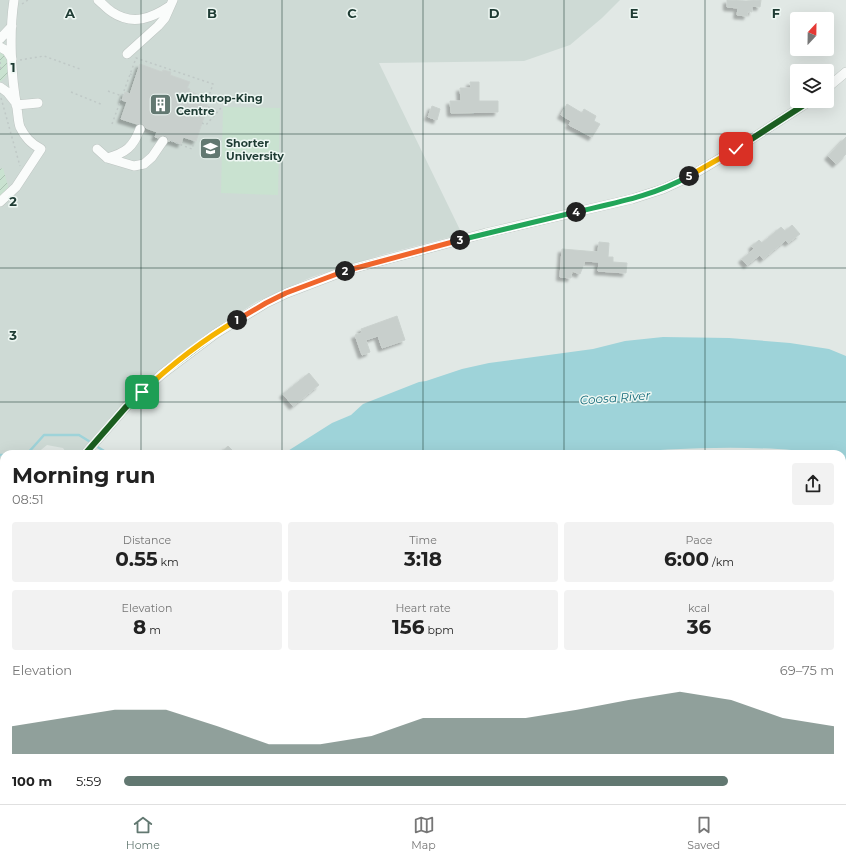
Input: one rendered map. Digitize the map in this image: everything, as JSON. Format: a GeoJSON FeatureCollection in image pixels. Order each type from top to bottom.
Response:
{"type":"FeatureCollection","features":[{"type":"Feature","properties":{"kind":"street"},"geometry":{"type":"LineString","coordinates":[[5,62],[12,26],[14,0]]}},
{"type":"Feature","properties":{"kind":"street"},"geometry":{"type":"LineString","coordinates":[[98,0],[113,13],[134,20],[145,19],[157,14],[171,3]]}},
{"type":"Feature","properties":{"kind":"street"},"geometry":{"type":"LineString","coordinates":[[128,54],[166,18],[171,3]]}},
{"type":"Feature","properties":{"kind":"street"},"geometry":{"type":"LineString","coordinates":[[0,39],[12,26]]}},
{"type":"Feature","properties":{"kind":"street"},"geometry":{"type":"LineString","coordinates":[[0,46],[7,52],[5,62]]}},
{"type":"Feature","properties":{"kind":"street"},"geometry":{"type":"LineString","coordinates":[[0,202],[16,187],[41,149],[31,144],[19,125],[13,71],[5,62]]}},
{"type":"Feature","properties":{"kind":"street"},"geometry":{"type":"LineString","coordinates":[[13,71],[7,81],[0,87],[7,92],[16,104]]}},
{"type":"Feature","properties":{"kind":"street"},"geometry":{"type":"LineString","coordinates":[[834,82],[846,72]]}},
{"type":"Feature","properties":{"kind":"street"},"geometry":{"type":"LineString","coordinates":[[16,104],[38,103]]}},
{"type":"Feature","properties":{"kind":"street"},"geometry":{"type":"LineString","coordinates":[[89,450],[126,407],[162,374],[215,334],[266,303],[286,293],[340,273],[373,263],[486,233],[632,199],[663,189],[687,178],[730,153],[799,108]]}},
{"type":"Feature","properties":{"kind":"street"},"geometry":{"type":"LineString","coordinates":[[107,158],[120,154],[130,147],[136,139],[140,129]]}},
{"type":"Feature","properties":{"kind":"street"},"geometry":{"type":"LineString","coordinates":[[97,149],[107,158],[134,166],[144,164],[152,157],[163,141]]}},
{"type":"Feature","properties":{"kind":"path"},"geometry":{"type":"LineString","coordinates":[[0,71],[5,62],[44,56],[80,69]]}},
{"type":"Feature","properties":{"kind":"path"},"geometry":{"type":"LineString","coordinates":[[112,124],[136,58],[213,84],[207,106],[218,110]]}},
{"type":"Feature","properties":{"kind":"path"},"geometry":{"type":"LineString","coordinates":[[130,74],[136,76]]}},
{"type":"Feature","properties":{"kind":"path"},"geometry":{"type":"LineString","coordinates":[[108,91],[123,96]]}},
{"type":"Feature","properties":{"kind":"path"},"geometry":{"type":"LineString","coordinates":[[71,92],[103,105]]}},
{"type":"Feature","properties":{"kind":"path"},"geometry":{"type":"LineString","coordinates":[[0,94],[18,158],[21,180]]}},
{"type":"Feature","properties":{"kind":"path"},"geometry":{"type":"LineString","coordinates":[[202,123],[206,125],[220,108],[223,108]]}},
{"type":"Feature","properties":{"kind":"path"},"geometry":{"type":"LineString","coordinates":[[163,141],[169,141],[192,149],[194,141]]}},
{"type":"Feature","properties":{"kind":"shaded area","name":"Shorter University"},"geometry":{"type":"Polygon","coordinates":[[[0,0],[620,0],[602,18],[570,45],[524,61],[379,63],[462,234],[385,254],[312,277],[256,302],[177,356],[137,389],[82,450],[64,450],[63,448],[47,445],[41,450],[0,450],[0,0]]]}},
{"type":"Feature","properties":{"kind":"green space"},"geometry":{"type":"Polygon","coordinates":[[[0,51],[4,54],[9,67],[7,75],[0,82],[0,51]]]}},
{"type":"Feature","properties":{"kind":"green space"},"geometry":{"type":"Polygon","coordinates":[[[223,107],[280,108],[278,195],[221,193],[223,107]]]}},
{"type":"Feature","properties":{"kind":"green space"},"geometry":{"type":"Polygon","coordinates":[[[3,168],[10,193],[0,196],[0,169],[3,168]]]}},
{"type":"Feature","properties":{"kind":"water","name":"Coosa River"},"geometry":{"type":"Polygon","coordinates":[[[663,337],[729,338],[790,343],[829,349],[846,356],[846,450],[713,448],[657,450],[289,450],[332,423],[351,415],[363,404],[419,382],[462,369],[489,363],[593,349],[625,341],[663,337]]]}},
{"type":"Feature","properties":{"kind":"building"},"geometry":{"type":"Polygon","coordinates":[[[727,0],[761,0],[760,7],[752,6],[752,12],[748,11],[747,16],[737,15],[738,8],[727,7],[727,0]]]}},
{"type":"Feature","properties":{"kind":"building","name":"Winthrop-King Centre"},"geometry":{"type":"Polygon","coordinates":[[[140,64],[162,72],[163,70],[171,72],[170,75],[190,82],[187,88],[190,89],[189,91],[197,94],[195,101],[208,105],[196,141],[183,137],[181,144],[169,140],[169,142],[168,138],[164,135],[158,138],[155,137],[157,132],[146,128],[143,124],[137,124],[121,119],[127,102],[122,100],[125,92],[130,94],[140,64]]]}},
{"type":"Feature","properties":{"kind":"building"},"geometry":{"type":"Polygon","coordinates":[[[470,82],[479,82],[479,101],[498,101],[498,112],[451,113],[450,101],[461,101],[460,88],[471,88],[470,82]]]}},
{"type":"Feature","properties":{"kind":"building"},"geometry":{"type":"Polygon","coordinates":[[[567,104],[582,113],[584,109],[596,116],[594,121],[600,124],[592,137],[569,125],[571,121],[561,115],[567,104]]]}},
{"type":"Feature","properties":{"kind":"building"},"geometry":{"type":"Polygon","coordinates":[[[432,106],[440,109],[437,120],[428,117],[432,106]]]}},
{"type":"Feature","properties":{"kind":"building"},"geometry":{"type":"Polygon","coordinates":[[[846,137],[846,154],[836,164],[828,156],[846,137]]]}},
{"type":"Feature","properties":{"kind":"building"},"geometry":{"type":"Polygon","coordinates":[[[792,225],[800,234],[788,243],[786,240],[763,259],[760,255],[747,265],[742,259],[754,249],[752,246],[759,240],[762,243],[781,227],[785,231],[792,225]]]}},
{"type":"Feature","properties":{"kind":"building"},"geometry":{"type":"Polygon","coordinates":[[[599,242],[609,243],[608,257],[613,257],[613,262],[627,263],[626,273],[598,271],[599,262],[585,261],[580,274],[572,271],[571,278],[560,277],[562,249],[598,252],[599,242]]]}},
{"type":"Feature","properties":{"kind":"building"},"geometry":{"type":"Polygon","coordinates":[[[397,316],[405,340],[382,348],[378,336],[366,340],[370,352],[362,355],[355,335],[362,333],[361,329],[397,316]]]}},
{"type":"Feature","properties":{"kind":"building"},"geometry":{"type":"Polygon","coordinates":[[[309,373],[319,385],[293,406],[283,394],[309,373]]]}},
{"type":"Feature","properties":{"kind":"building"},"geometry":{"type":"Polygon","coordinates":[[[228,446],[232,450],[224,450],[228,446]]]}},
{"type":"Feature","properties":{"kind":"waterway"},"geometry":{"type":"LineString","coordinates":[[31,450],[44,435],[79,435],[92,443]]}},
{"type":"Feature","properties":{"kind":"waterway"},"geometry":{"type":"LineString","coordinates":[[96,446],[102,450]]}},
{"type":"Feature","properties":{"kind":"cycle path"},"geometry":{"type":"LineString","coordinates":[[88,450],[126,407],[162,374],[215,334],[266,303],[287,293],[347,270],[486,233],[632,199],[663,189],[687,178],[736,149],[799,108]]}},
{"type":"Feature","properties":{"kind":"place","name":"Winthrop-King Centre"},"geometry":{"type":"Point","coordinates":[161,104]}},
{"type":"Feature","properties":{"kind":"place","name":"Shorter University"},"geometry":{"type":"Point","coordinates":[210,149]}},
{"type":"Feature","properties":{"kind":"route"},"geometry":{"type":"LineString","coordinates":[[142,392],[181,358],[215,334],[266,303],[286,293],[347,270],[486,233],[632,199],[663,189],[687,178],[736,149]]}}]}
